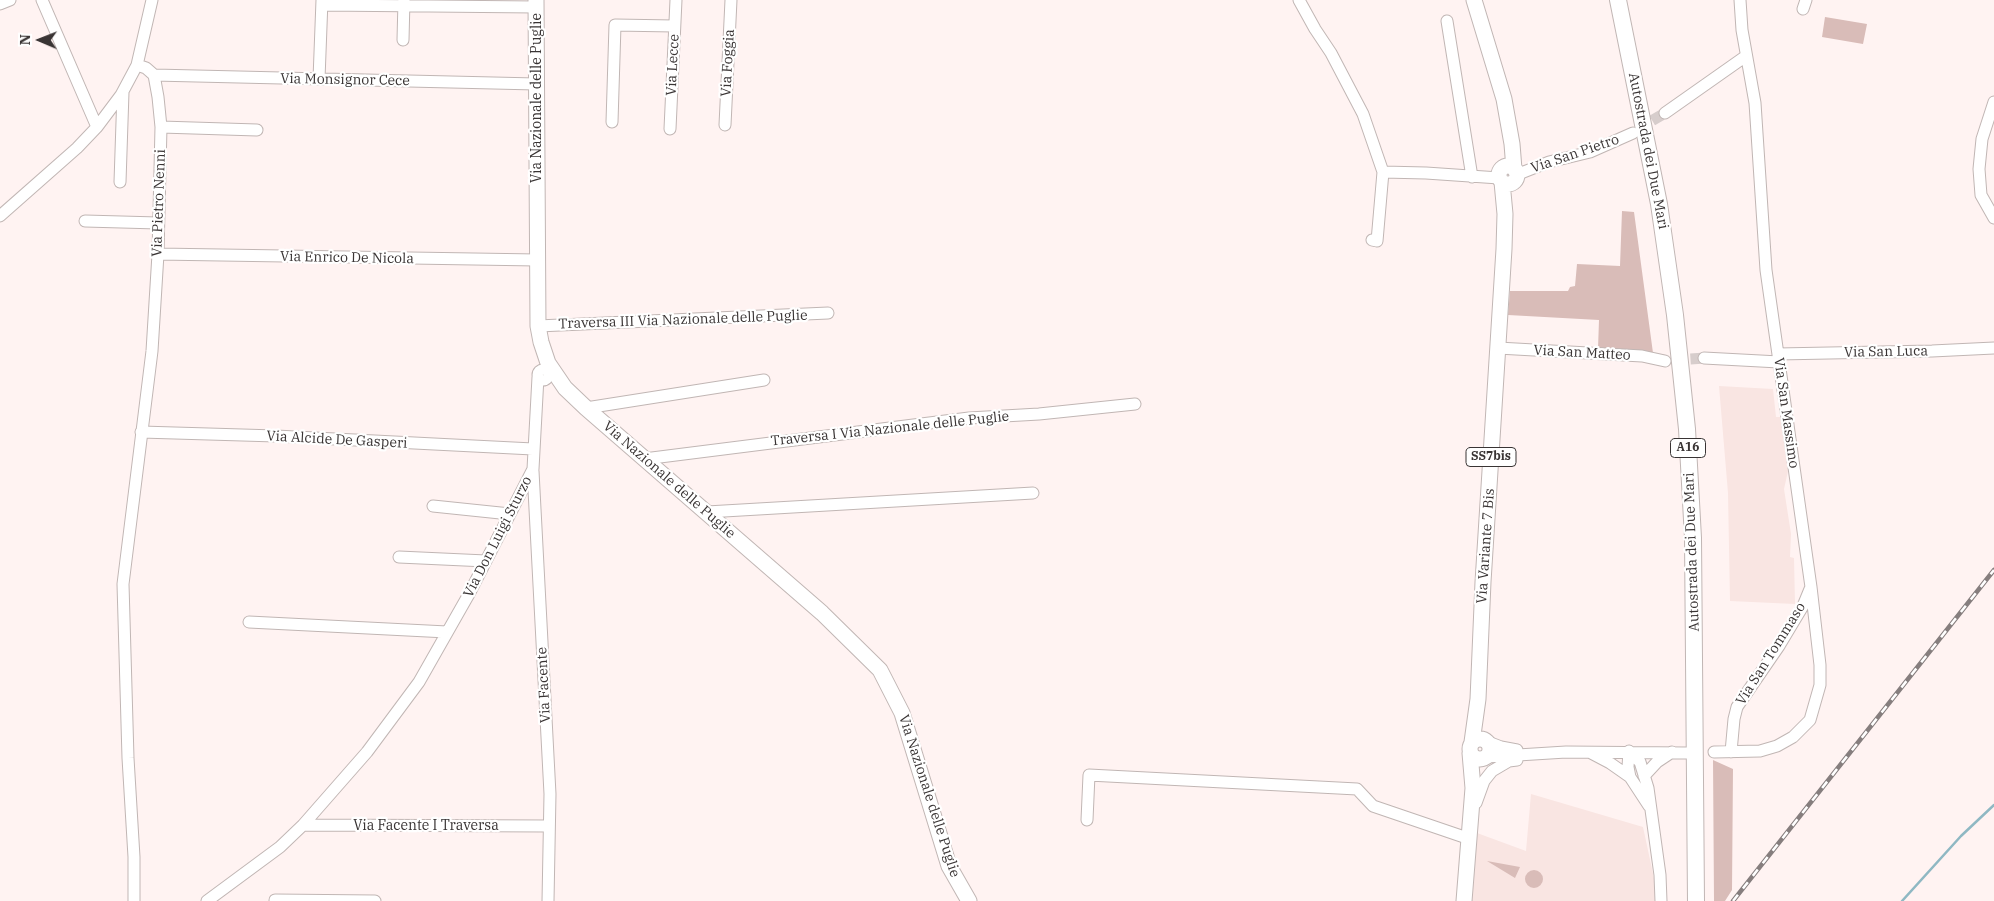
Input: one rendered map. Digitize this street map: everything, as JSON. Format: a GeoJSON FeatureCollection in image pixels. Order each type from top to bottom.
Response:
{"type":"FeatureCollection","features":[{"type":"Feature","properties":{"kind":"highway","name":"Autostrada dei Due Mari"},"geometry":{"type":"LineString","coordinates":[[1618,0],[1659,204],[1675,315],[1687,429],[1693,538],[1696,901]]}},
{"type":"Feature","properties":{"kind":"highway","name":"Autostrada dei Due Mari"},"geometry":{"type":"LineString","coordinates":[[1628,0],[1669,202],[1686,314],[1697,419],[1704,557],[1706,901]]}},
{"type":"Feature","properties":{"kind":"main road","name":"Via Variante 7 Bis"},"geometry":{"type":"LineString","coordinates":[[1464,901],[1473,788],[1481,749],[1478,700],[1483,582],[1508,176],[1508,121],[1504,99],[1474,0]]}},
{"type":"Feature","properties":{"kind":"main road","name":"Via Nazionale delle Puglie"},"geometry":{"type":"LineString","coordinates":[[536,4],[538,326],[544,352],[546,378],[586,408],[707,512],[822,613],[880,670],[902,713],[949,866],[969,901]]}},
{"type":"Feature","properties":{"kind":"street"},"geometry":{"type":"LineString","coordinates":[[0,4],[10,0]]}},
{"type":"Feature","properties":{"kind":"street"},"geometry":{"type":"LineString","coordinates":[[42,0],[97,127]]}},
{"type":"Feature","properties":{"kind":"street"},"geometry":{"type":"LineString","coordinates":[[0,216],[77,148],[97,127],[123,92],[137,65],[152,0]]}},
{"type":"Feature","properties":{"kind":"street","name":"Via Lecce"},"geometry":{"type":"LineString","coordinates":[[670,129],[676,0]]}},
{"type":"Feature","properties":{"kind":"street","name":"Via Foggia"},"geometry":{"type":"LineString","coordinates":[[725,125],[731,0]]}},
{"type":"Feature","properties":{"kind":"street"},"geometry":{"type":"LineString","coordinates":[[1298,0],[1332,53],[1363,114],[1384,172],[1376,240],[1372,240]]}},
{"type":"Feature","properties":{"kind":"street","name":"Via San Massimo"},"geometry":{"type":"LineString","coordinates":[[1714,752],[1760,750],[1777,746],[1793,737],[1810,720],[1820,685],[1820,665],[1811,587],[1766,270],[1755,103],[1742,30],[1740,0]]}},
{"type":"Feature","properties":{"kind":"street"},"geometry":{"type":"LineString","coordinates":[[319,79],[322,3],[536,4]]}},
{"type":"Feature","properties":{"kind":"street"},"geometry":{"type":"LineString","coordinates":[[403,3],[403,40]]}},
{"type":"Feature","properties":{"kind":"street"},"geometry":{"type":"LineString","coordinates":[[1447,21],[1472,176]]}},
{"type":"Feature","properties":{"kind":"street"},"geometry":{"type":"LineString","coordinates":[[612,122],[614,25],[674,26]]}},
{"type":"Feature","properties":{"kind":"street"},"geometry":{"type":"LineString","coordinates":[[1665,113],[1746,56]]}},
{"type":"Feature","properties":{"kind":"street"},"geometry":{"type":"LineString","coordinates":[[137,65],[146,68],[154,75]]}},
{"type":"Feature","properties":{"kind":"street","name":"Via Monsignor Cece"},"geometry":{"type":"LineString","coordinates":[[154,75],[536,84]]}},
{"type":"Feature","properties":{"kind":"street","name":"Via Pietro Nenni"},"geometry":{"type":"LineString","coordinates":[[134,901],[134,857],[128,748],[123,584],[152,352],[158,254],[161,127],[154,75]]}},
{"type":"Feature","properties":{"kind":"street"},"geometry":{"type":"LineString","coordinates":[[120,182],[123,92]]}},
{"type":"Feature","properties":{"kind":"street"},"geometry":{"type":"LineString","coordinates":[[1994,102],[1982,139],[1979,169],[1981,196],[1994,218]]}},
{"type":"Feature","properties":{"kind":"street"},"geometry":{"type":"LineString","coordinates":[[161,127],[257,130]]}},
{"type":"Feature","properties":{"kind":"street","name":"Via San Pietro"},"geometry":{"type":"LineString","coordinates":[[1508,176],[1549,162],[1599,149],[1633,133]]}},
{"type":"Feature","properties":{"kind":"street"},"geometry":{"type":"LineString","coordinates":[[1384,172],[1508,176]]}},
{"type":"Feature","properties":{"kind":"street"},"geometry":{"type":"LineString","coordinates":[[85,221],[158,223]]}},
{"type":"Feature","properties":{"kind":"street","name":"Via Enrico De Nicola"},"geometry":{"type":"LineString","coordinates":[[158,254],[537,260]]}},
{"type":"Feature","properties":{"kind":"street","name":"Traversa III Via Nazionale delle Puglie"},"geometry":{"type":"LineString","coordinates":[[538,326],[828,314]]}},
{"type":"Feature","properties":{"kind":"street","name":"Via San Matteo"},"geometry":{"type":"LineString","coordinates":[[1498,348],[1642,356],[1665,361]]}},
{"type":"Feature","properties":{"kind":"street","name":"Via San Luca"},"geometry":{"type":"LineString","coordinates":[[1779,358],[1994,348]]}},
{"type":"Feature","properties":{"kind":"street","name":"Via Don Luigi Sturzo"},"geometry":{"type":"LineString","coordinates":[[207,901],[280,847],[303,825],[367,752],[419,682],[448,632],[533,469],[533,449],[546,378],[544,352]]}},
{"type":"Feature","properties":{"kind":"street"},"geometry":{"type":"LineString","coordinates":[[1704,358],[1779,358]]}},
{"type":"Feature","properties":{"kind":"street"},"geometry":{"type":"LineString","coordinates":[[586,408],[764,380]]}},
{"type":"Feature","properties":{"kind":"street","name":"Traversa I Via Nazionale delle Puglie"},"geometry":{"type":"LineString","coordinates":[[644,459],[970,418],[1038,414],[1135,404]]}},
{"type":"Feature","properties":{"kind":"street","name":"Via Alcide De Gasperi"},"geometry":{"type":"LineString","coordinates":[[141,432],[276,436],[533,449]]}},
{"type":"Feature","properties":{"kind":"street","name":"Via Facente"},"geometry":{"type":"LineString","coordinates":[[533,469],[550,794],[548,901]]}},
{"type":"Feature","properties":{"kind":"street"},"geometry":{"type":"LineString","coordinates":[[707,512],[1033,493]]}},
{"type":"Feature","properties":{"kind":"street"},"geometry":{"type":"LineString","coordinates":[[433,506],[510,514]]}},
{"type":"Feature","properties":{"kind":"street"},"geometry":{"type":"LineString","coordinates":[[398,557],[486,560]]}},
{"type":"Feature","properties":{"kind":"street","name":"Via San Tommaso"},"geometry":{"type":"LineString","coordinates":[[1731,752],[1737,707],[1779,646],[1803,606],[1811,587]]}},
{"type":"Feature","properties":{"kind":"street"},"geometry":{"type":"LineString","coordinates":[[249,622],[448,632]]}},
{"type":"Feature","properties":{"kind":"street"},"geometry":{"type":"LineString","coordinates":[[1481,749],[1546,753],[1687,753]]}},
{"type":"Feature","properties":{"kind":"street"},"geometry":{"type":"LineString","coordinates":[[1589,752],[1610,763],[1630,777]]}},
{"type":"Feature","properties":{"kind":"street"},"geometry":{"type":"LineString","coordinates":[[1630,752],[1640,762],[1651,810],[1660,874],[1660,901]]}},
{"type":"Feature","properties":{"kind":"street"},"geometry":{"type":"LineString","coordinates":[[1630,752],[1628,767],[1630,777],[1651,810]]}},
{"type":"Feature","properties":{"kind":"street"},"geometry":{"type":"LineString","coordinates":[[1644,776],[1657,762],[1672,752]]}},
{"type":"Feature","properties":{"kind":"street"},"geometry":{"type":"LineString","coordinates":[[1087,820],[1089,775],[1357,789],[1373,806],[1470,831],[1481,789],[1492,771],[1509,761],[1540,756],[1546,753]]}},
{"type":"Feature","properties":{"kind":"street","name":"Via Facente I Traversa"},"geometry":{"type":"LineString","coordinates":[[303,825],[549,826]]}},
{"type":"Feature","properties":{"kind":"street"},"geometry":{"type":"LineString","coordinates":[[275,900],[375,901]]}},
{"type":"Feature","properties":{"kind":"shaded area"},"geometry":{"type":"Polygon","coordinates":[[[1825,17],[1867,24],[1863,44],[1822,37],[1825,17]]]}},
{"type":"Feature","properties":{"kind":"shaded area"},"geometry":{"type":"Polygon","coordinates":[[[1622,211],[1634,212],[1653,353],[1598,349],[1599,320],[1508,315],[1510,291],[1568,291],[1570,287],[1575,286],[1577,264],[1620,266],[1622,211]]]}},
{"type":"Feature","properties":{"kind":"shaded area"},"geometry":{"type":"Polygon","coordinates":[[[1719,386],[1773,389],[1776,417],[1781,417],[1788,471],[1784,489],[1791,534],[1790,557],[1794,558],[1795,604],[1730,601],[1728,493],[1719,386]]]}},
{"type":"Feature","properties":{"kind":"shaded area"},"geometry":{"type":"Polygon","coordinates":[[[1713,760],[1733,769],[1732,890],[1725,901],[1714,901],[1713,760]]]}},
{"type":"Feature","properties":{"kind":"shaded area"},"geometry":{"type":"Polygon","coordinates":[[[1531,794],[1643,827],[1655,883],[1655,901],[1471,901],[1477,833],[1526,851],[1531,794]]]}},
{"type":"Feature","properties":{"kind":"shaded area"},"geometry":{"type":"Polygon","coordinates":[[[1487,861],[1520,867],[1515,878],[1487,861]]]}},
{"type":"Feature","properties":{"kind":"shaded area"},"geometry":{"type":"Polygon","coordinates":[[[1534,870],[1540,873],[1543,879],[1540,885],[1534,888],[1528,885],[1525,879],[1528,873],[1534,870]]]}},
{"type":"Feature","properties":{"kind":"waterway"},"geometry":{"type":"LineString","coordinates":[[1902,901],[1961,836],[1994,805]]}},
{"type":"Feature","properties":{"kind":"tunnel"},"geometry":{"type":"LineString","coordinates":[[1638,129],[1665,113]]}},
{"type":"Feature","properties":{"kind":"tunnel"},"geometry":{"type":"LineString","coordinates":[[1674,360],[1704,358]]}},
{"type":"Feature","properties":{"kind":"railway"},"geometry":{"type":"LineString","coordinates":[[1733,901],[1994,570]]}}]}
